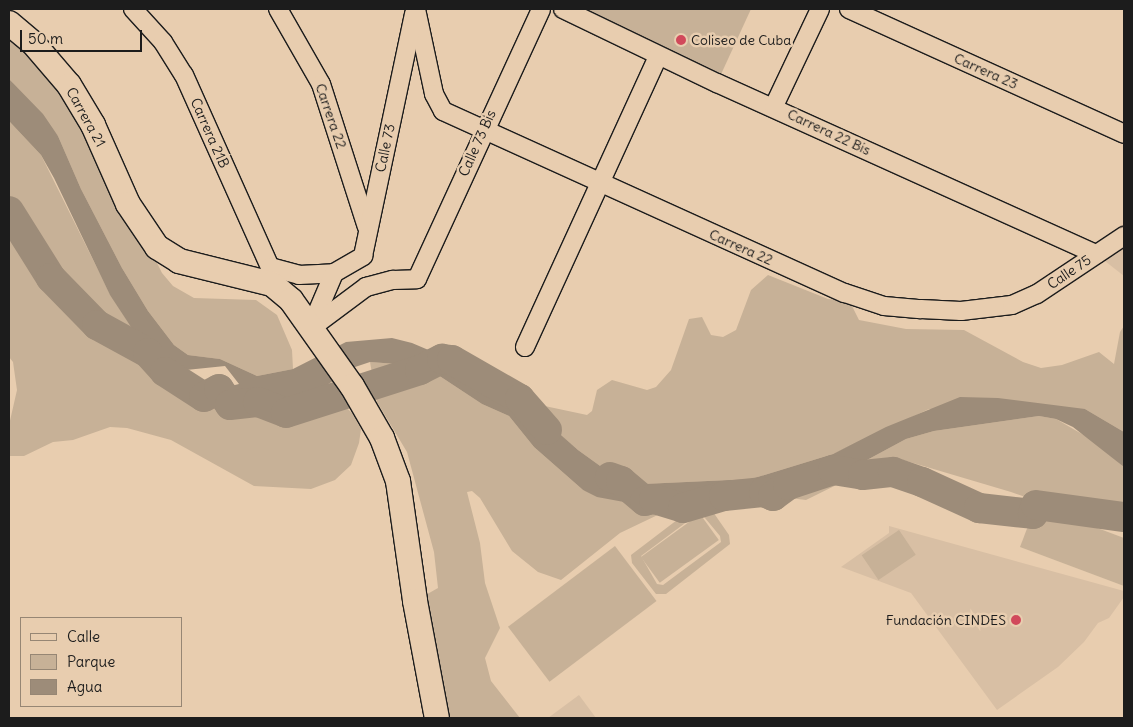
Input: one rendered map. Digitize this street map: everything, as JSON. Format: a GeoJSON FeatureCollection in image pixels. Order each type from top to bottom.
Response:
{"type":"FeatureCollection","features":[{"type":"Feature","properties":{"kind":"street","name":"Carrera 21B"},"geometry":{"type":"LineString","coordinates":[[133,9],[163,42],[184,75],[264,274]]}},
{"type":"Feature","properties":{"kind":"street","name":"Carrera 22"},"geometry":{"type":"LineString","coordinates":[[278,9],[321,84],[368,230]]}},
{"type":"Feature","properties":{"kind":"street","name":"Calle 73"},"geometry":{"type":"LineString","coordinates":[[264,274],[334,273],[363,256],[416,9]]}},
{"type":"Feature","properties":{"kind":"street","name":"Carrera 22"},"geometry":{"type":"LineString","coordinates":[[416,9],[434,94],[443,111],[845,293],[884,306],[961,311],[1012,305]]}},
{"type":"Feature","properties":{"kind":"street","name":"Calle 73 Bis"},"geometry":{"type":"LineString","coordinates":[[317,337],[366,287],[393,280],[417,279],[483,129],[541,9]]}},
{"type":"Feature","properties":{"kind":"street","name":"Carrera 22 Bis"},"geometry":{"type":"LineString","coordinates":[[563,9],[658,56],[774,106],[1096,254]]}},
{"type":"Feature","properties":{"kind":"street"},"geometry":{"type":"LineString","coordinates":[[774,106],[820,9]]}},
{"type":"Feature","properties":{"kind":"street","name":"Carrera 23"},"geometry":{"type":"LineString","coordinates":[[849,9],[1124,134]]}},
{"type":"Feature","properties":{"kind":"street","name":"Carrera 21"},"geometry":{"type":"LineString","coordinates":[[9,23],[33,42],[69,85],[93,125],[115,177],[141,226],[157,246],[178,261],[264,274],[272,284],[291,300],[352,386],[382,438],[398,481],[436,718]]}},
{"type":"Feature","properties":{"kind":"street"},"geometry":{"type":"LineString","coordinates":[[525,347],[658,56]]}},
{"type":"Feature","properties":{"kind":"street","name":"Calle 75"},"geometry":{"type":"LineString","coordinates":[[1012,305],[1037,294],[1124,236]]}},
{"type":"Feature","properties":{"kind":"street"},"geometry":{"type":"LineString","coordinates":[[317,337],[334,273]]}},
{"type":"Feature","properties":{"kind":"shaded area"},"geometry":{"type":"Polygon","coordinates":[[[1124,236],[1124,276],[1096,254],[1124,236]]]}},
{"type":"Feature","properties":{"kind":"shaded area","name":"Fundación CINDES"},"geometry":{"type":"Polygon","coordinates":[[[889,526],[1124,591],[1124,597],[1109,618],[1098,623],[1084,642],[1058,667],[997,710],[911,593],[841,567],[889,533],[889,526]]]}},
{"type":"Feature","properties":{"kind":"shaded area"},"geometry":{"type":"Polygon","coordinates":[[[579,695],[596,718],[548,718],[579,695]]]}},
{"type":"Feature","properties":{"kind":"green space","name":"Coliseo de Cuba"},"geometry":{"type":"Polygon","coordinates":[[[563,9],[751,9],[717,83],[563,9]]]}},
{"type":"Feature","properties":{"kind":"green space"},"geometry":{"type":"Polygon","coordinates":[[[9,23],[69,85],[162,273],[173,286],[194,298],[256,300],[277,315],[292,350],[293,369],[257,376],[220,359],[188,355],[174,345],[148,311],[122,268],[81,189],[58,136],[9,79],[9,23]]]}},
{"type":"Feature","properties":{"kind":"green space"},"geometry":{"type":"Polygon","coordinates":[[[9,121],[41,155],[110,294],[148,353],[165,372],[204,397],[230,405],[292,398],[324,387],[352,413],[361,429],[359,443],[351,465],[335,480],[311,489],[254,486],[171,440],[127,428],[110,427],[73,440],[53,442],[24,456],[9,456],[9,425],[17,390],[13,362],[9,357],[9,121]]]}},
{"type":"Feature","properties":{"kind":"green space"},"geometry":{"type":"Polygon","coordinates":[[[768,275],[828,299],[841,300],[852,306],[859,320],[906,329],[964,330],[1023,362],[1041,368],[1062,365],[1099,352],[1114,364],[1120,332],[1124,326],[1124,432],[1085,409],[929,409],[833,454],[751,479],[643,484],[621,481],[578,450],[529,408],[540,405],[587,415],[592,411],[597,390],[612,380],[647,390],[656,387],[671,370],[689,319],[702,317],[711,335],[723,337],[736,330],[751,290],[768,275]]]}},
{"type":"Feature","properties":{"kind":"green space"},"geometry":{"type":"Polygon","coordinates":[[[370,362],[410,365],[438,375],[482,404],[509,416],[534,447],[583,490],[624,502],[674,496],[764,492],[867,460],[906,439],[934,431],[1039,416],[1056,419],[1094,441],[1124,467],[1124,531],[1011,492],[893,457],[806,500],[773,496],[689,500],[620,533],[561,580],[538,572],[512,551],[480,498],[472,491],[467,492],[480,543],[485,583],[500,628],[485,658],[491,681],[520,718],[438,718],[415,601],[438,588],[434,552],[407,452],[377,402],[370,362]]]}},
{"type":"Feature","properties":{"kind":"green space"},"geometry":{"type":"Polygon","coordinates":[[[698,504],[711,509],[729,535],[730,544],[666,594],[656,594],[632,563],[631,555],[698,504]],[[700,512],[641,556],[657,584],[663,585],[721,542],[720,536],[700,512]]]}},
{"type":"Feature","properties":{"kind":"green space"},"geometry":{"type":"Polygon","coordinates":[[[1036,505],[1124,538],[1124,586],[1020,547],[1036,505]]]}},
{"type":"Feature","properties":{"kind":"green space"},"geometry":{"type":"Polygon","coordinates":[[[700,514],[719,540],[660,583],[641,557],[700,514]]]}},
{"type":"Feature","properties":{"kind":"green space"},"geometry":{"type":"Polygon","coordinates":[[[899,530],[916,555],[878,580],[862,555],[899,530]]]}},
{"type":"Feature","properties":{"kind":"green space"},"geometry":{"type":"Polygon","coordinates":[[[615,546],[657,601],[550,682],[508,627],[615,546]]]}},
{"type":"Feature","properties":{"kind":"water"},"geometry":{"type":"Polygon","coordinates":[[[9,79],[43,114],[58,136],[81,189],[122,268],[148,311],[174,345],[188,355],[220,359],[257,376],[293,369],[346,342],[392,338],[412,343],[452,360],[520,399],[578,450],[621,481],[643,484],[751,479],[833,454],[886,427],[960,397],[998,398],[1085,409],[1124,432],[1124,467],[1073,427],[1056,419],[1039,416],[934,431],[906,439],[867,460],[764,492],[674,496],[624,502],[597,497],[583,490],[534,447],[509,416],[482,404],[438,375],[410,365],[370,362],[352,368],[324,387],[292,398],[230,405],[204,397],[165,372],[148,353],[110,295],[41,155],[9,121],[9,79]],[[225,366],[186,370],[197,380],[219,389],[239,384],[225,366]]]}},
{"type":"Feature","properties":{"kind":"waterway"},"geometry":{"type":"LineString","coordinates":[[9,211],[51,278],[97,325],[148,353],[165,372],[204,397],[219,389],[230,405],[258,402],[286,413],[420,370],[442,359],[452,360],[520,399],[547,430]]}},
{"type":"Feature","properties":{"kind":"waterway"},"geometry":{"type":"LineString","coordinates":[[610,477],[621,481],[645,501],[654,499],[683,508],[724,496],[764,492],[773,496],[788,485],[833,470],[863,475],[893,472],[922,482],[979,508],[1033,514],[1036,505],[1124,517]]}},
{"type":"Feature","properties":{"kind":"place","name":"Coliseo de Cuba"},"geometry":{"type":"Point","coordinates":[681,40]}},
{"type":"Feature","properties":{"kind":"place","name":"Fundación CINDES"},"geometry":{"type":"Point","coordinates":[1016,620]}}]}
